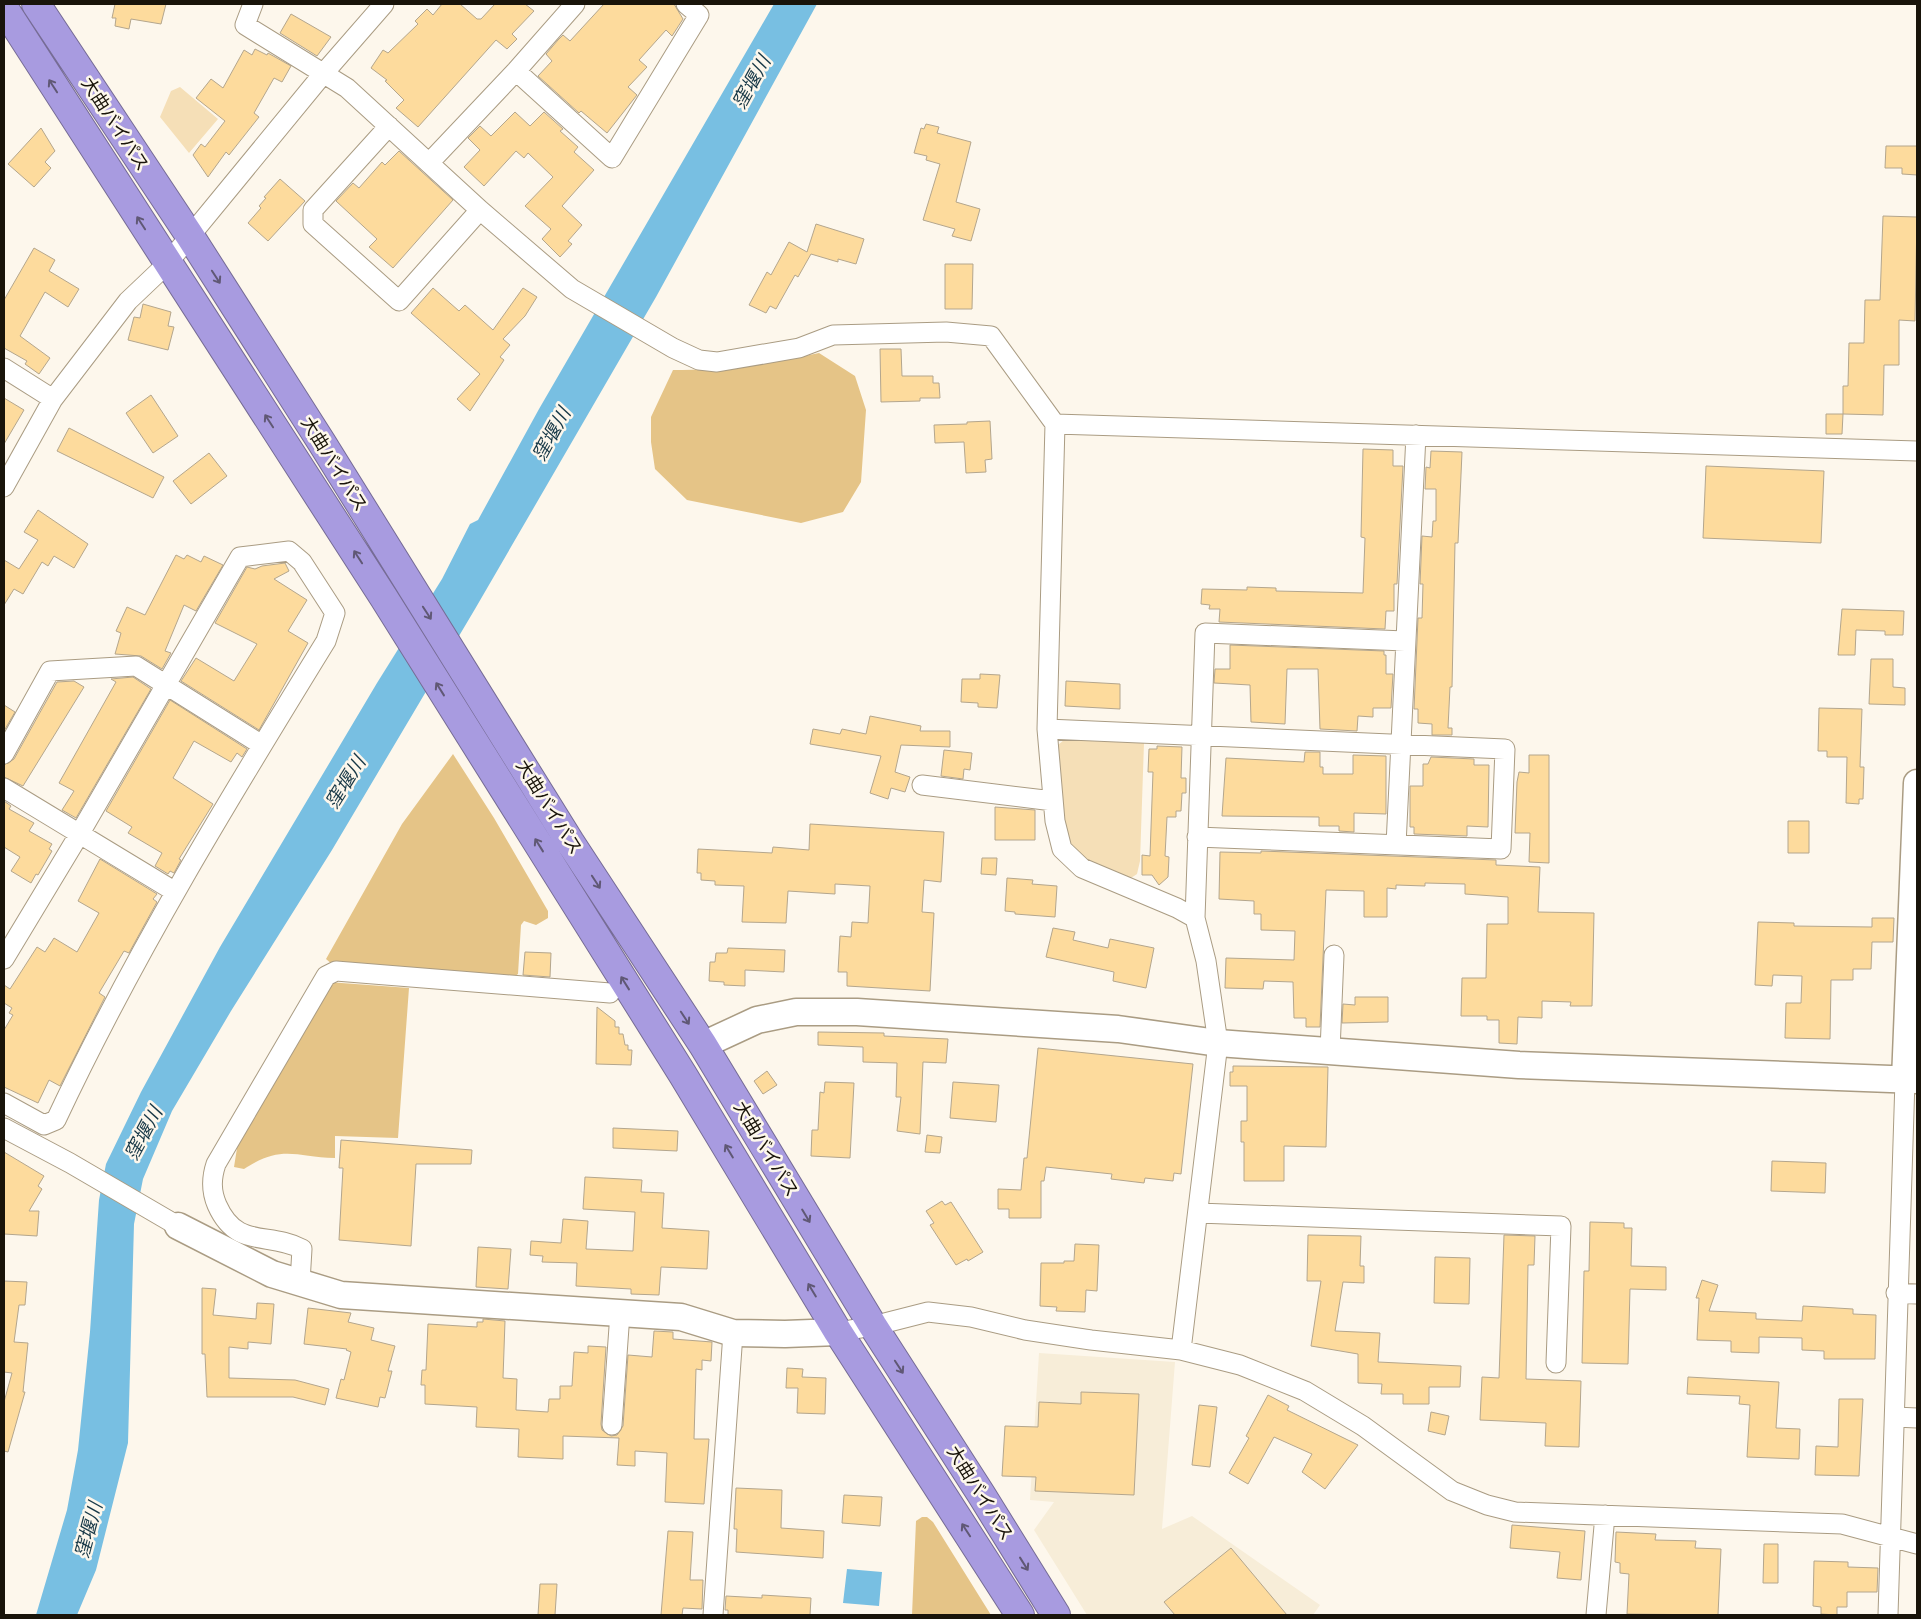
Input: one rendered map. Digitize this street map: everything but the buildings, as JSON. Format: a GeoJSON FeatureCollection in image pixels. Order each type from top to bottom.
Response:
{"type":"FeatureCollection","features":[{"type":"Feature","properties":{"kind":"highway","name":"大曲バイパス"},"geometry":{"type":"LineString","coordinates":[[36,4],[190,236],[322,443],[400,572],[497,722],[570,842],[703,1045],[873,1326],[1056,1615]]}},
{"type":"Feature","properties":{"kind":"highway","name":"大曲バイパス"},"geometry":{"type":"LineString","coordinates":[[4,8],[167,264],[384,598],[683,1075],[838,1332],[1020,1615]]}},
{"type":"Feature","properties":{"kind":"street"},"geometry":{"type":"LineString","coordinates":[[253,4],[245,25],[347,88],[480,210],[572,289],[673,348],[698,360],[717,362],[799,348],[833,335],[946,332],[991,336],[1055,424],[1047,729],[1055,821],[1062,850],[1082,868],[1177,908],[1195,918]]}},
{"type":"Feature","properties":{"kind":"street"},"geometry":{"type":"LineString","coordinates":[[4,486],[53,399],[128,300],[167,264],[323,74],[384,4]]}},
{"type":"Feature","properties":{"kind":"street"},"geometry":{"type":"LineString","coordinates":[[429,163],[516,71],[575,4]]}},
{"type":"Feature","properties":{"kind":"street"},"geometry":{"type":"LineString","coordinates":[[516,71],[612,158],[699,15],[686,4]]}},
{"type":"Feature","properties":{"kind":"street"},"geometry":{"type":"LineString","coordinates":[[389,126],[313,210],[313,224],[399,300],[480,210]]}},
{"type":"Feature","properties":{"kind":"street"},"geometry":{"type":"LineString","coordinates":[[4,368],[53,399]]}},
{"type":"Feature","properties":{"kind":"street"},"geometry":{"type":"LineString","coordinates":[[1055,424],[1917,452]]}},
{"type":"Feature","properties":{"kind":"street"},"geometry":{"type":"LineString","coordinates":[[1396,845],[1416,435]]}},
{"type":"Feature","properties":{"kind":"street"},"geometry":{"type":"LineString","coordinates":[[4,959],[80,833],[164,684],[240,557],[289,551],[302,562],[335,613],[326,640],[174,891],[111,1008],[56,1120],[44,1125],[4,1103]]}},
{"type":"Feature","properties":{"kind":"street"},"geometry":{"type":"LineString","coordinates":[[1182,1350],[1218,1043],[1206,961],[1195,918],[1205,633],[1405,641]]}},
{"type":"Feature","properties":{"kind":"street"},"geometry":{"type":"LineString","coordinates":[[4,754],[50,671],[136,666],[262,745]]}},
{"type":"Feature","properties":{"kind":"street"},"geometry":{"type":"LineString","coordinates":[[1047,729],[1505,749],[1501,848],[1197,837]]}},
{"type":"Feature","properties":{"kind":"street"},"geometry":{"type":"LineString","coordinates":[[1888,1615],[1895,1417],[1896,1293],[1911,1080],[1917,783]]}},
{"type":"Feature","properties":{"kind":"street"},"geometry":{"type":"LineString","coordinates":[[922,785],[1053,801]]}},
{"type":"Feature","properties":{"kind":"street"},"geometry":{"type":"LineString","coordinates":[[4,788],[174,891]]}},
{"type":"Feature","properties":{"kind":"street"},"geometry":{"type":"LineString","coordinates":[[1330,1051],[1334,955]]}},
{"type":"Feature","properties":{"kind":"street"},"geometry":{"type":"LineString","coordinates":[[300,1282],[302,1249],[289,1242],[259,1239],[235,1230],[222,1216],[213,1196],[211,1179],[216,1164],[326,976],[336,971],[610,993]]}},
{"type":"Feature","properties":{"kind":"street"},"geometry":{"type":"LineString","coordinates":[[703,1045],[757,1020],[796,1012],[857,1012],[1118,1029],[1218,1043],[1519,1065],[1911,1080]]}},
{"type":"Feature","properties":{"kind":"street"},"geometry":{"type":"LineString","coordinates":[[4,1128],[70,1163],[178,1226],[272,1274],[341,1295],[681,1317],[733,1333],[838,1332],[873,1326],[928,1312],[971,1317],[1025,1330],[1091,1340],[1182,1350],[1240,1365],[1305,1391],[1363,1426],[1452,1491],[1487,1505],[1515,1512],[1842,1524],[1917,1544]]}},
{"type":"Feature","properties":{"kind":"street"},"geometry":{"type":"LineString","coordinates":[[1198,1213],[1561,1226],[1556,1363]]}},
{"type":"Feature","properties":{"kind":"street"},"geometry":{"type":"LineString","coordinates":[[1896,1293],[1917,1294]]}},
{"type":"Feature","properties":{"kind":"street"},"geometry":{"type":"LineString","coordinates":[[612,1425],[620,1313]]}},
{"type":"Feature","properties":{"kind":"street"},"geometry":{"type":"LineString","coordinates":[[714,1615],[733,1333]]}},
{"type":"Feature","properties":{"kind":"street"},"geometry":{"type":"LineString","coordinates":[[1895,1417],[1917,1418]]}},
{"type":"Feature","properties":{"kind":"street"},"geometry":{"type":"LineString","coordinates":[[1596,1615],[1605,1515]]}},
{"type":"Feature","properties":{"kind":"shaded area"},"geometry":{"type":"Polygon","coordinates":[[[180,87],[218,119],[189,153],[160,117],[171,91],[180,87]]]}},
{"type":"Feature","properties":{"kind":"shaded area"},"geometry":{"type":"Polygon","coordinates":[[[819,353],[855,376],[866,410],[861,482],[843,512],[801,523],[687,500],[655,469],[651,442],[651,417],[673,370],[746,366],[819,353]]]}},
{"type":"Feature","properties":{"kind":"shaded area"},"geometry":{"type":"Polygon","coordinates":[[[1064,740],[1144,743],[1140,861],[1137,874],[1131,878],[1089,862],[1064,842],[1056,753],[1058,745],[1064,740]]]}},
{"type":"Feature","properties":{"kind":"shaded area"},"geometry":{"type":"Polygon","coordinates":[[[453,754],[494,818],[548,911],[548,918],[536,925],[524,921],[521,925],[518,974],[511,979],[333,965],[326,959],[402,824],[453,754]]]}},
{"type":"Feature","properties":{"kind":"shaded area"},"geometry":{"type":"Polygon","coordinates":[[[328,982],[409,988],[398,1138],[335,1136],[335,1158],[279,1154],[257,1161],[244,1169],[234,1167],[238,1142],[328,982]]]}},
{"type":"Feature","properties":{"kind":"shaded area"},"geometry":{"type":"Polygon","coordinates":[[[1039,1353],[1175,1362],[1162,1529],[1192,1516],[1320,1605],[1313,1615],[1087,1615],[1034,1530],[1054,1502],[1030,1500],[1039,1353]]]}},
{"type":"Feature","properties":{"kind":"shaded area"},"geometry":{"type":"Polygon","coordinates":[[[922,1517],[927,1517],[933,1522],[991,1615],[912,1615],[916,1521],[922,1517]]]}},
{"type":"Feature","properties":{"kind":"water","name":"窪堰川"},"geometry":{"type":"Polygon","coordinates":[[[774,4],[817,4],[656,297],[475,609],[332,850],[231,1011],[172,1111],[143,1179],[134,1224],[128,1443],[96,1570],[77,1615],[36,1615],[67,1510],[78,1450],[90,1332],[99,1200],[106,1164],[141,1092],[220,947],[377,683],[442,579],[470,524],[478,520],[539,409],[774,4]]]}},
{"type":"Feature","properties":{"kind":"water"},"geometry":{"type":"Polygon","coordinates":[[[847,1569],[882,1572],[879,1606],[843,1603],[847,1569]]]}}]}
